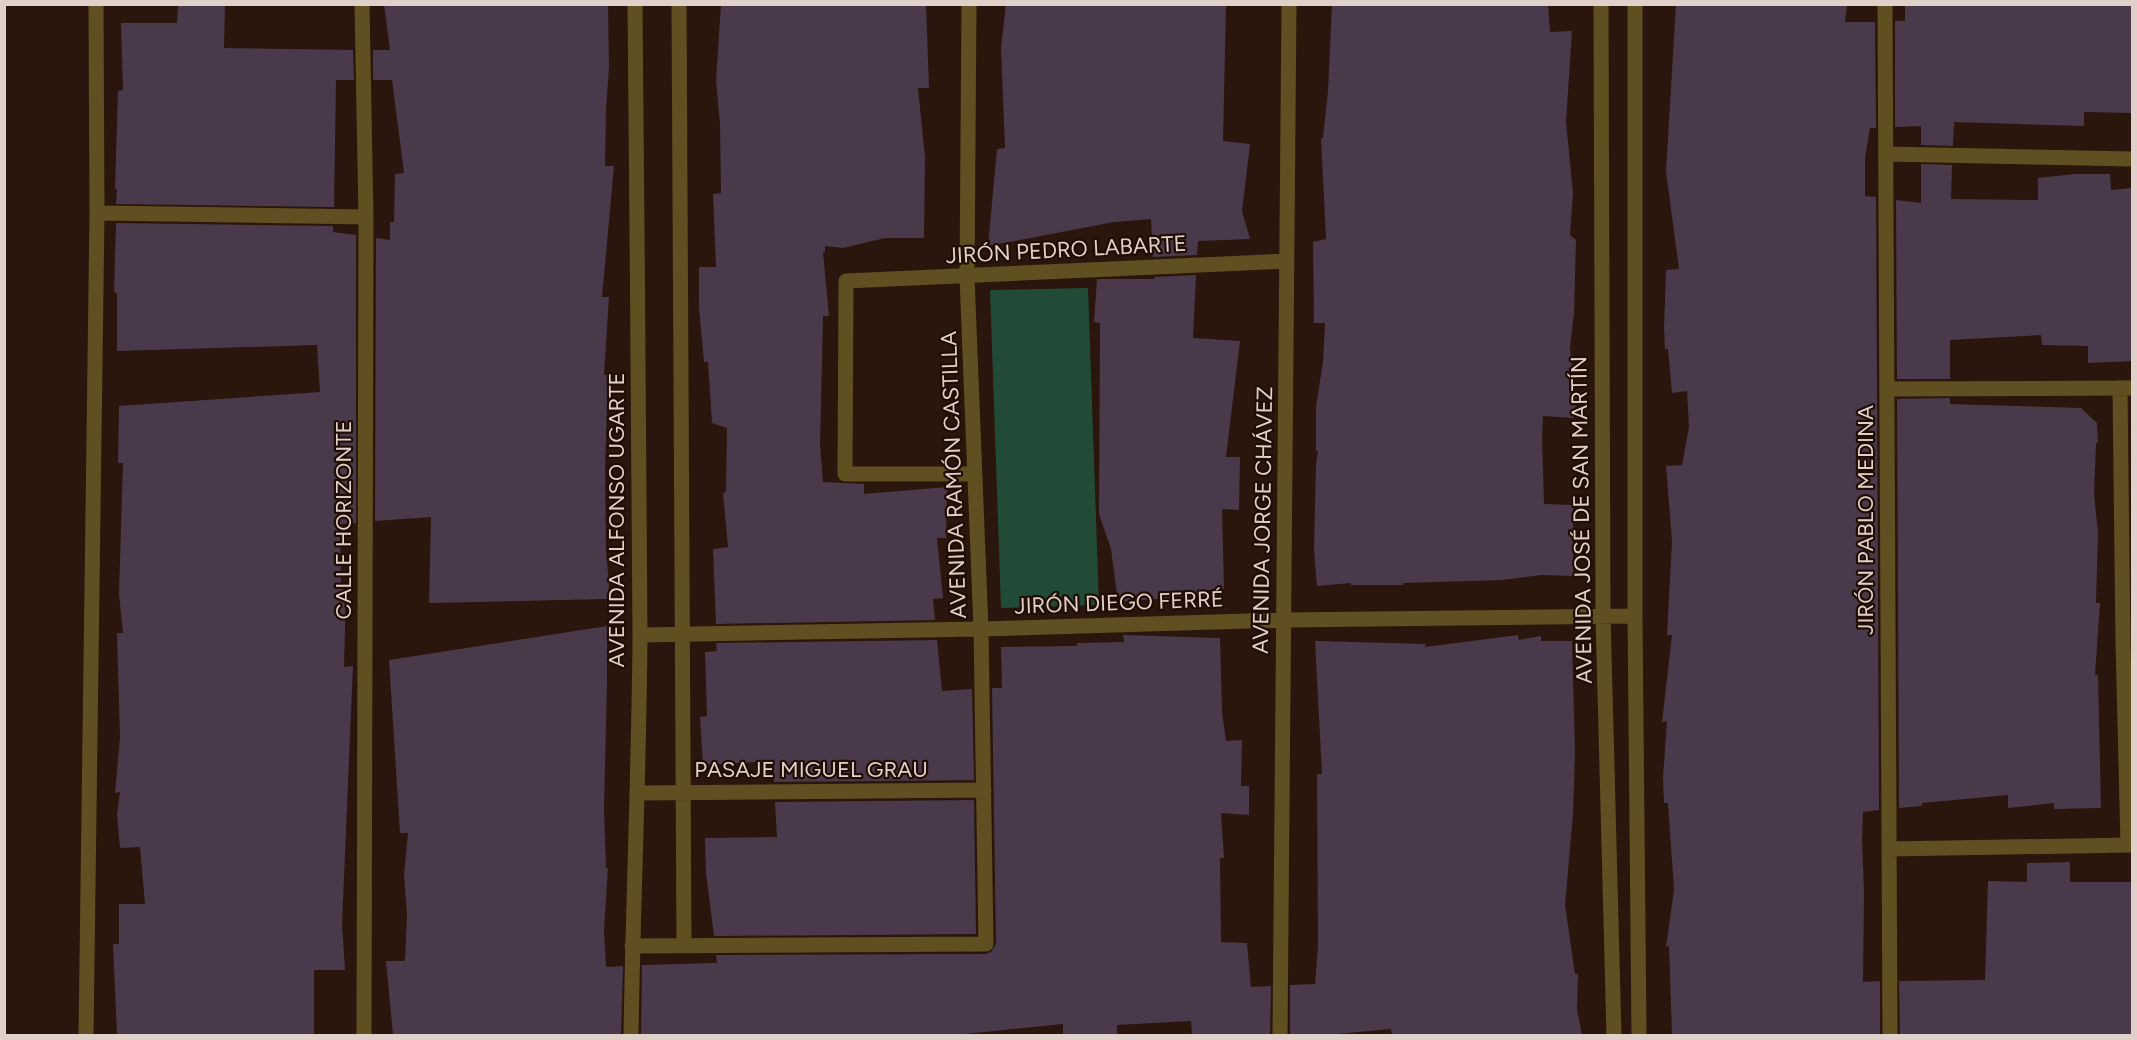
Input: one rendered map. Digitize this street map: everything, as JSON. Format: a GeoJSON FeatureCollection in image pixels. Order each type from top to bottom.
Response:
{"type":"FeatureCollection","features":[{"type":"Feature","properties":{"kind":"street"},"geometry":{"type":"LineString","coordinates":[[86,1035],[97,213],[96,4]]}},
{"type":"Feature","properties":{"kind":"street","name":"CALLE HORIZONTE"},"geometry":{"type":"LineString","coordinates":[[362,4],[366,217],[364,1035]]}},
{"type":"Feature","properties":{"kind":"street","name":"AVENIDA ALFONSO UGARTE"},"geometry":{"type":"LineString","coordinates":[[632,1035],[640,635],[635,4]]}},
{"type":"Feature","properties":{"kind":"street"},"geometry":{"type":"LineString","coordinates":[[632,946],[684,946],[679,4]]}},
{"type":"Feature","properties":{"kind":"street","name":"AVENIDA RAMÓN CASTILLA"},"geometry":{"type":"LineString","coordinates":[[684,946],[986,944],[981,629],[967,277],[969,4]]}},
{"type":"Feature","properties":{"kind":"street","name":"AVENIDA JORGE CHÁVEZ"},"geometry":{"type":"LineString","coordinates":[[1280,1035],[1289,4]]}},
{"type":"Feature","properties":{"kind":"street","name":"AVENIDA JOSÉ DE SAN MARTÍN"},"geometry":{"type":"LineString","coordinates":[[1601,4],[1603,615],[1614,1035]]}},
{"type":"Feature","properties":{"kind":"street"},"geometry":{"type":"LineString","coordinates":[[1635,4],[1638,1035]]}},
{"type":"Feature","properties":{"kind":"street","name":"JIRÓN PABLO MEDINA"},"geometry":{"type":"LineString","coordinates":[[1885,4],[1890,1035]]}},
{"type":"Feature","properties":{"kind":"street"},"geometry":{"type":"LineString","coordinates":[[1886,154],[2133,159]]}},
{"type":"Feature","properties":{"kind":"street"},"geometry":{"type":"LineString","coordinates":[[97,213],[366,217]]}},
{"type":"Feature","properties":{"kind":"street","name":"JIRÓN PEDRO LABARTE"},"geometry":{"type":"LineString","coordinates":[[975,474],[845,474],[846,281],[1287,261]]}},
{"type":"Feature","properties":{"kind":"street"},"geometry":{"type":"LineString","coordinates":[[1887,388],[2126,388],[2131,844],[1889,849]]}},
{"type":"Feature","properties":{"kind":"street","name":"JIRÓN DIEGO FERRÉ"},"geometry":{"type":"LineString","coordinates":[[640,635],[981,629],[1284,620],[1635,616]]}},
{"type":"Feature","properties":{"kind":"street","name":"PASAJE MIGUEL GRAU"},"geometry":{"type":"LineString","coordinates":[[638,793],[984,790]]}},
{"type":"Feature","properties":{"kind":"green space"},"geometry":{"type":"Polygon","coordinates":[[[1088,288],[1099,605],[1001,608],[990,290],[1088,288]]]}},
{"type":"Feature","properties":{"kind":"building"},"geometry":{"type":"Polygon","coordinates":[[[178,4],[225,4],[224,48],[353,50],[354,80],[336,80],[334,207],[116,204],[118,91],[123,90],[121,23],[177,23],[178,4]]]}},
{"type":"Feature","properties":{"kind":"building"},"geometry":{"type":"Polygon","coordinates":[[[384,4],[608,4],[609,68],[605,166],[614,166],[602,297],[609,297],[604,375],[608,375],[605,469],[606,551],[609,585],[607,599],[429,603],[431,517],[375,521],[376,238],[390,240],[390,222],[394,222],[395,174],[404,173],[392,80],[373,80],[373,50],[390,50],[384,4]]]}},
{"type":"Feature","properties":{"kind":"building"},"geometry":{"type":"Polygon","coordinates":[[[721,4],[926,4],[929,88],[918,88],[925,157],[924,238],[885,238],[843,248],[825,246],[825,252],[823,252],[829,316],[823,316],[820,445],[823,482],[864,484],[864,494],[947,487],[946,538],[937,538],[943,598],[933,599],[935,620],[716,624],[713,549],[728,547],[723,493],[726,492],[727,428],[712,423],[708,362],[704,362],[699,308],[699,267],[716,267],[713,194],[721,193],[720,124],[716,81],[721,4]]]}},
{"type":"Feature","properties":{"kind":"building"},"geometry":{"type":"Polygon","coordinates":[[[1006,4],[1226,4],[1223,141],[1250,144],[1242,211],[1250,239],[1198,241],[1197,255],[1153,257],[1151,219],[1114,222],[988,246],[997,149],[1005,148],[1001,48],[1006,4]]]}},
{"type":"Feature","properties":{"kind":"building"},"geometry":{"type":"Polygon","coordinates":[[[1332,4],[1548,4],[1550,32],[1572,31],[1566,122],[1573,193],[1570,235],[1576,240],[1574,313],[1570,347],[1574,391],[1578,391],[1574,418],[1543,416],[1542,438],[1544,504],[1573,505],[1573,576],[1541,575],[1502,580],[1403,583],[1403,585],[1351,585],[1350,583],[1317,586],[1314,550],[1318,451],[1316,451],[1316,407],[1323,362],[1325,323],[1314,323],[1313,242],[1326,239],[1321,138],[1323,138],[1328,91],[1332,4]]]}},
{"type":"Feature","properties":{"kind":"building"},"geometry":{"type":"Polygon","coordinates":[[[1676,4],[1847,4],[1845,22],[1875,22],[1876,128],[1870,128],[1865,158],[1865,196],[1876,197],[1879,810],[1863,812],[1862,838],[1863,982],[1880,981],[1880,1035],[1672,1035],[1669,946],[1666,947],[1674,890],[1668,803],[1664,803],[1663,778],[1667,721],[1662,722],[1672,635],[1667,635],[1672,541],[1666,466],[1682,465],[1689,427],[1687,391],[1672,393],[1664,328],[1666,270],[1679,269],[1666,171],[1676,4]]]}},
{"type":"Feature","properties":{"kind":"building"},"geometry":{"type":"Polygon","coordinates":[[[1905,4],[2133,4],[2133,113],[2084,112],[2084,126],[1954,122],[1953,146],[1921,145],[1921,126],[1895,127],[1895,21],[1905,21],[1905,4]]]}},
{"type":"Feature","properties":{"kind":"building"},"geometry":{"type":"Polygon","coordinates":[[[1921,164],[1952,165],[1951,199],[2038,200],[2038,178],[2074,174],[2110,174],[2111,190],[2133,188],[2133,361],[2088,363],[2088,346],[2042,345],[2041,335],[1950,340],[1950,379],[1897,379],[1896,200],[1921,203],[1921,164]]]}},
{"type":"Feature","properties":{"kind":"building"},"geometry":{"type":"Polygon","coordinates":[[[116,223],[333,226],[333,232],[356,235],[356,523],[340,524],[341,587],[346,587],[344,667],[353,666],[342,924],[345,970],[314,970],[314,1035],[117,1035],[113,944],[119,944],[119,904],[145,904],[140,847],[120,848],[117,814],[120,792],[115,793],[120,737],[117,633],[123,633],[119,594],[123,463],[118,463],[119,406],[320,392],[317,345],[117,351],[117,293],[114,292],[116,223]]]}},
{"type":"Feature","properties":{"kind":"building"},"geometry":{"type":"Polygon","coordinates":[[[1196,275],[1193,338],[1240,341],[1226,457],[1240,457],[1239,510],[1222,509],[1224,589],[1208,590],[1210,595],[1118,602],[1111,549],[1099,514],[1100,323],[1094,322],[1097,279],[1154,279],[1154,277],[1196,275]]]}},
{"type":"Feature","properties":{"kind":"building"},"geometry":{"type":"Polygon","coordinates":[[[1950,398],[1950,404],[2081,408],[2097,423],[2098,443],[2096,443],[2094,494],[2098,533],[2096,603],[2100,603],[2095,675],[2098,675],[2101,808],[2054,809],[2054,803],[2008,808],[2008,795],[1922,803],[1922,806],[1899,808],[1897,399],[1950,398]]]}},
{"type":"Feature","properties":{"kind":"building"},"geometry":{"type":"Polygon","coordinates":[[[607,626],[604,808],[606,868],[608,868],[604,930],[606,967],[623,966],[621,1035],[393,1035],[386,961],[405,961],[407,914],[404,875],[408,833],[400,833],[389,660],[607,626]]]}},
{"type":"Feature","properties":{"kind":"building"},"geometry":{"type":"Polygon","coordinates":[[[1123,635],[1220,638],[1222,712],[1226,741],[1242,740],[1241,786],[1249,786],[1249,815],[1221,813],[1224,858],[1220,858],[1221,942],[1247,943],[1251,987],[1271,986],[1270,1035],[1192,1035],[1191,1021],[1117,1025],[1117,1035],[1063,1035],[1063,1024],[955,1035],[641,1035],[642,965],[717,963],[716,955],[986,954],[991,952],[996,944],[992,688],[1002,688],[1001,647],[1077,646],[1077,643],[1124,642],[1123,635]]]}},
{"type":"Feature","properties":{"kind":"building"},"geometry":{"type":"Polygon","coordinates":[[[1518,635],[1519,640],[1541,636],[1541,641],[1572,641],[1575,751],[1573,814],[1565,905],[1575,974],[1578,974],[1577,1010],[1582,1035],[1392,1035],[1391,1029],[1326,1035],[1290,1035],[1290,985],[1315,984],[1318,945],[1317,774],[1322,774],[1315,641],[1426,644],[1425,647],[1518,635]]]}},
{"type":"Feature","properties":{"kind":"building"},"geometry":{"type":"Polygon","coordinates":[[[937,640],[942,691],[972,689],[974,780],[774,782],[773,761],[703,765],[700,717],[707,716],[705,652],[717,651],[716,643],[937,640]]]}},
{"type":"Feature","properties":{"kind":"building"},"geometry":{"type":"Polygon","coordinates":[[[974,800],[976,934],[714,936],[706,873],[705,838],[777,837],[775,802],[974,800]]]}},
{"type":"Feature","properties":{"kind":"building"},"geometry":{"type":"Polygon","coordinates":[[[2070,862],[2070,882],[2133,882],[2133,1035],[1900,1035],[1899,981],[1985,980],[1988,881],[2027,882],[2027,863],[2070,862]]]}}]}
